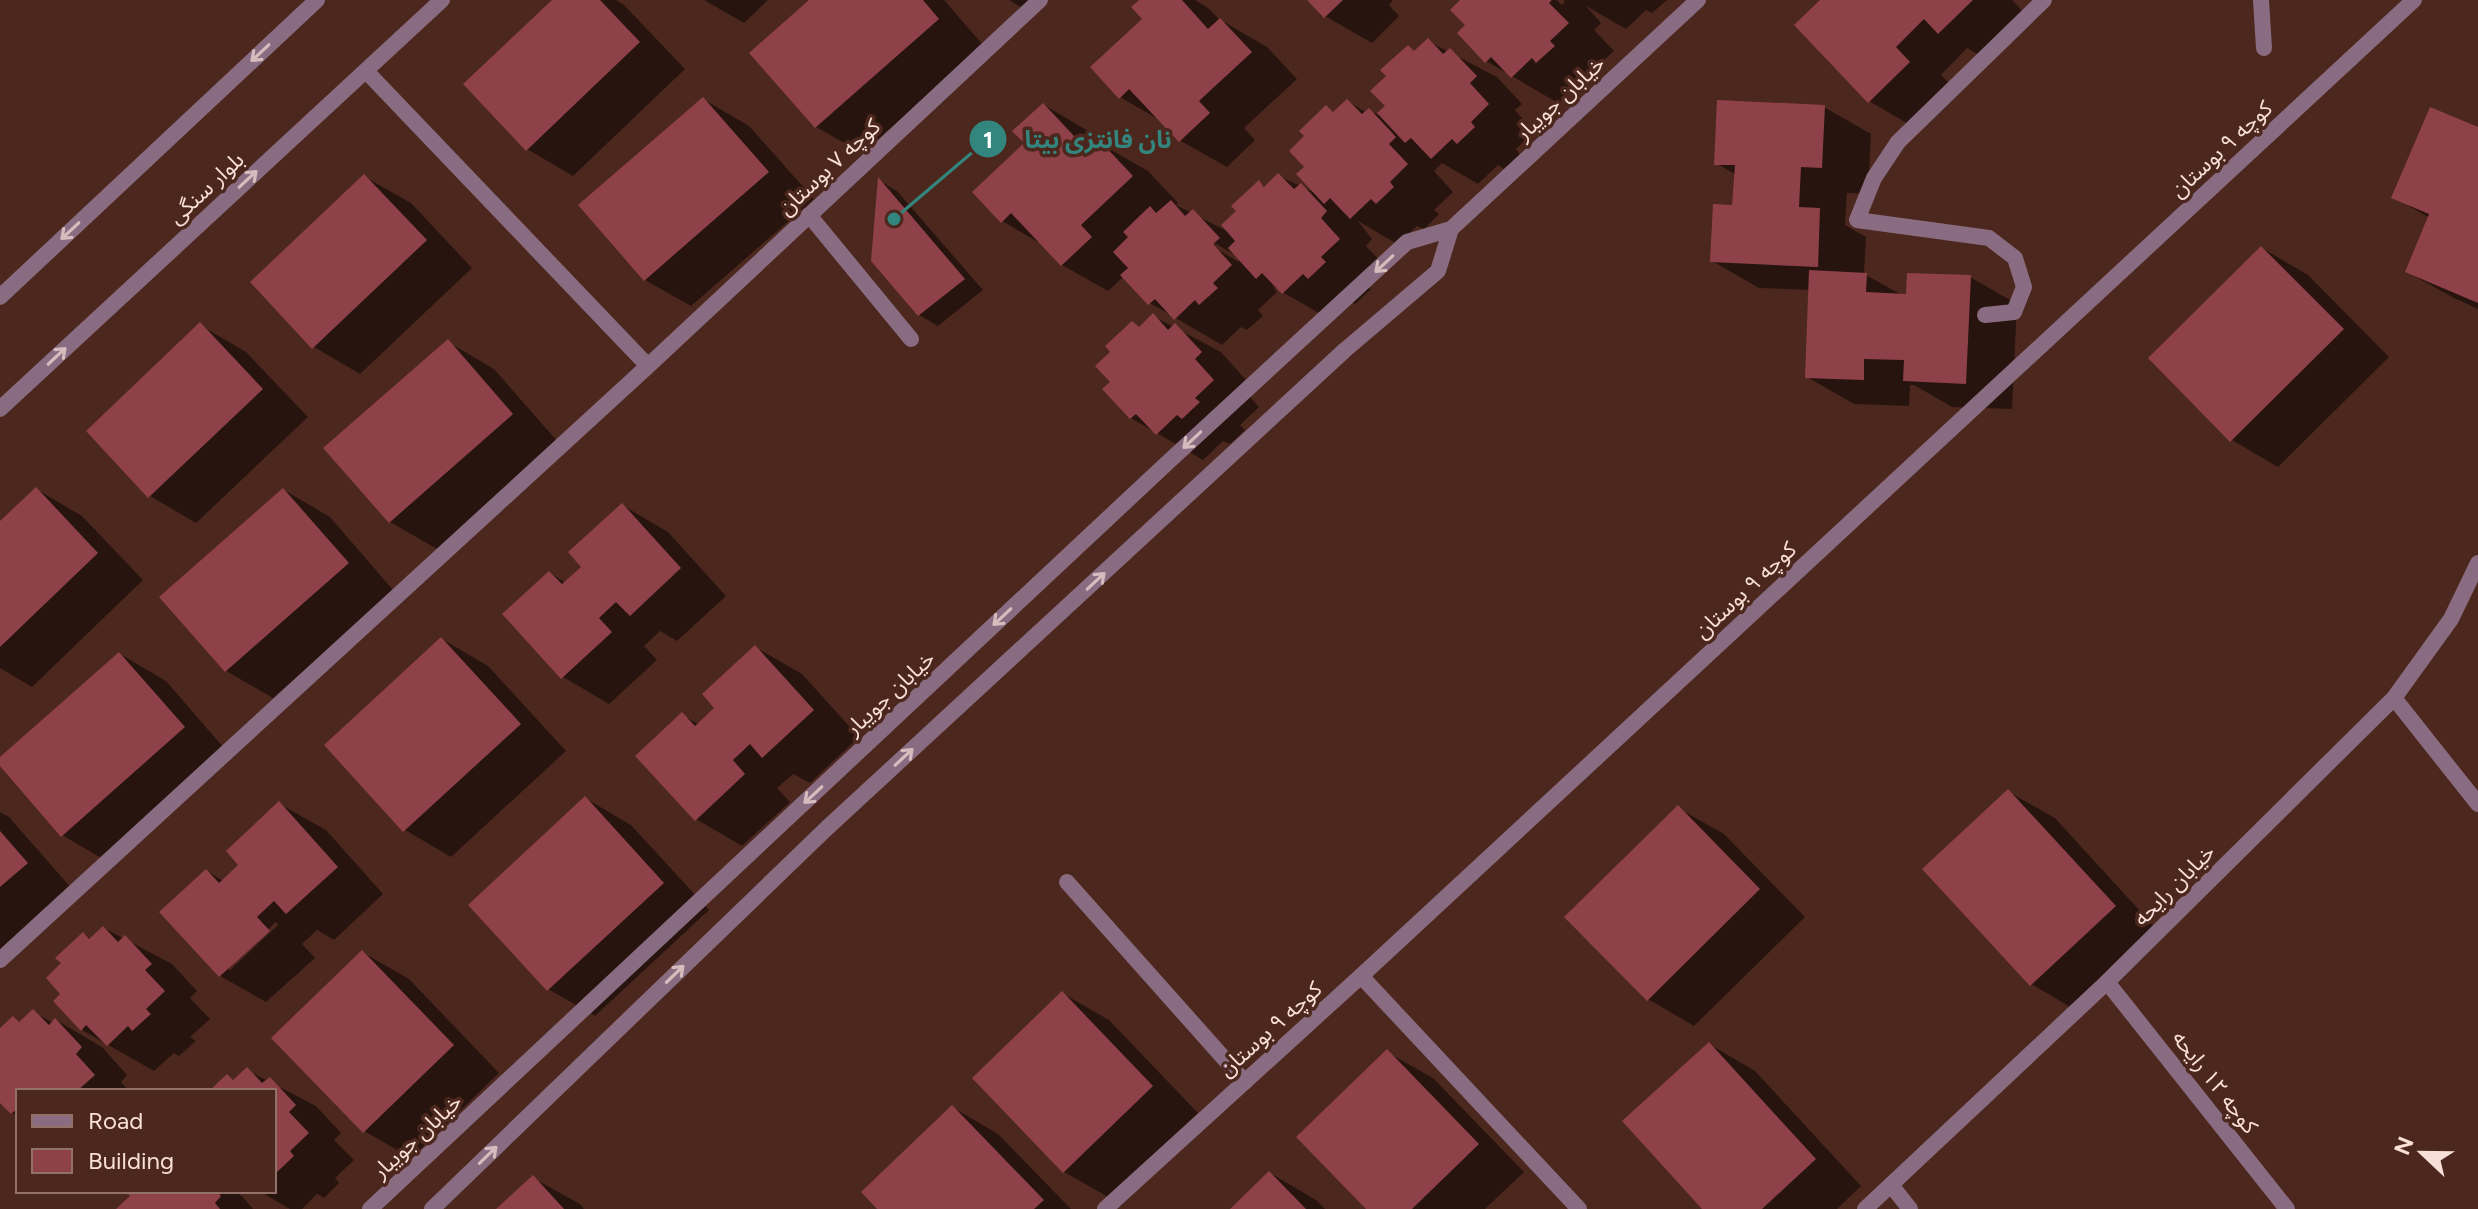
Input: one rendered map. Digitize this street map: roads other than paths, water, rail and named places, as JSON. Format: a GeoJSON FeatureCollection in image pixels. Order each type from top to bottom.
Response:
{"type":"FeatureCollection","features":[{"type":"Feature","properties":{"kind":"street"},"geometry":{"type":"LineString","coordinates":[[0,297],[317,0]]}},
{"type":"Feature","properties":{"kind":"street","name":"بلوار سنگی"},"geometry":{"type":"LineString","coordinates":[[0,409],[442,0]]}},
{"type":"Feature","properties":{"kind":"street","name":"کوچه ۷ بوستان"},"geometry":{"type":"LineString","coordinates":[[0,960],[648,366],[1040,0]]}},
{"type":"Feature","properties":{"kind":"street","name":"خیابان جویبار"},"geometry":{"type":"LineString","coordinates":[[370,1209],[1407,242],[1451,229],[1698,0]]}},
{"type":"Feature","properties":{"kind":"street"},"geometry":{"type":"LineString","coordinates":[[1985,315],[2014,312],[2024,287],[2015,258],[1989,238],[1857,220],[1874,178],[1898,142],[2044,0]]}},
{"type":"Feature","properties":{"kind":"street"},"geometry":{"type":"LineString","coordinates":[[2261,0],[2264,48]]}},
{"type":"Feature","properties":{"kind":"street","name":"کوچه ۹ بوستان"},"geometry":{"type":"LineString","coordinates":[[1105,1209],[1361,976],[2414,0]]}},
{"type":"Feature","properties":{"kind":"street"},"geometry":{"type":"LineString","coordinates":[[366,71],[648,366]]}},
{"type":"Feature","properties":{"kind":"street"},"geometry":{"type":"LineString","coordinates":[[809,215],[911,339]]}},
{"type":"Feature","properties":{"kind":"street","name":"خیابان جویبار"},"geometry":{"type":"LineString","coordinates":[[432,1209],[827,828],[1345,350],[1438,271],[1451,229]]}},
{"type":"Feature","properties":{"kind":"street","name":"خیابان رایحه"},"geometry":{"type":"LineString","coordinates":[[1865,1209],[2107,982],[2394,698],[2451,619],[2478,563]]}},
{"type":"Feature","properties":{"kind":"street"},"geometry":{"type":"LineString","coordinates":[[2394,698],[2478,804]]}},
{"type":"Feature","properties":{"kind":"street"},"geometry":{"type":"LineString","coordinates":[[1067,882],[1245,1082]]}},
{"type":"Feature","properties":{"kind":"street"},"geometry":{"type":"LineString","coordinates":[[1361,976],[1579,1209]]}},
{"type":"Feature","properties":{"kind":"street","name":"کوچه ۱۲ رایحه"},"geometry":{"type":"LineString","coordinates":[[2107,982],[2287,1209]]}},
{"type":"Feature","properties":{"kind":"street"},"geometry":{"type":"LineString","coordinates":[[1891,1185],[1910,1209]]}},
{"type":"Feature","properties":{"kind":"place","name":"نان فانتزی بیتا"},"geometry":{"type":"Point","coordinates":[894,219]}}]}
